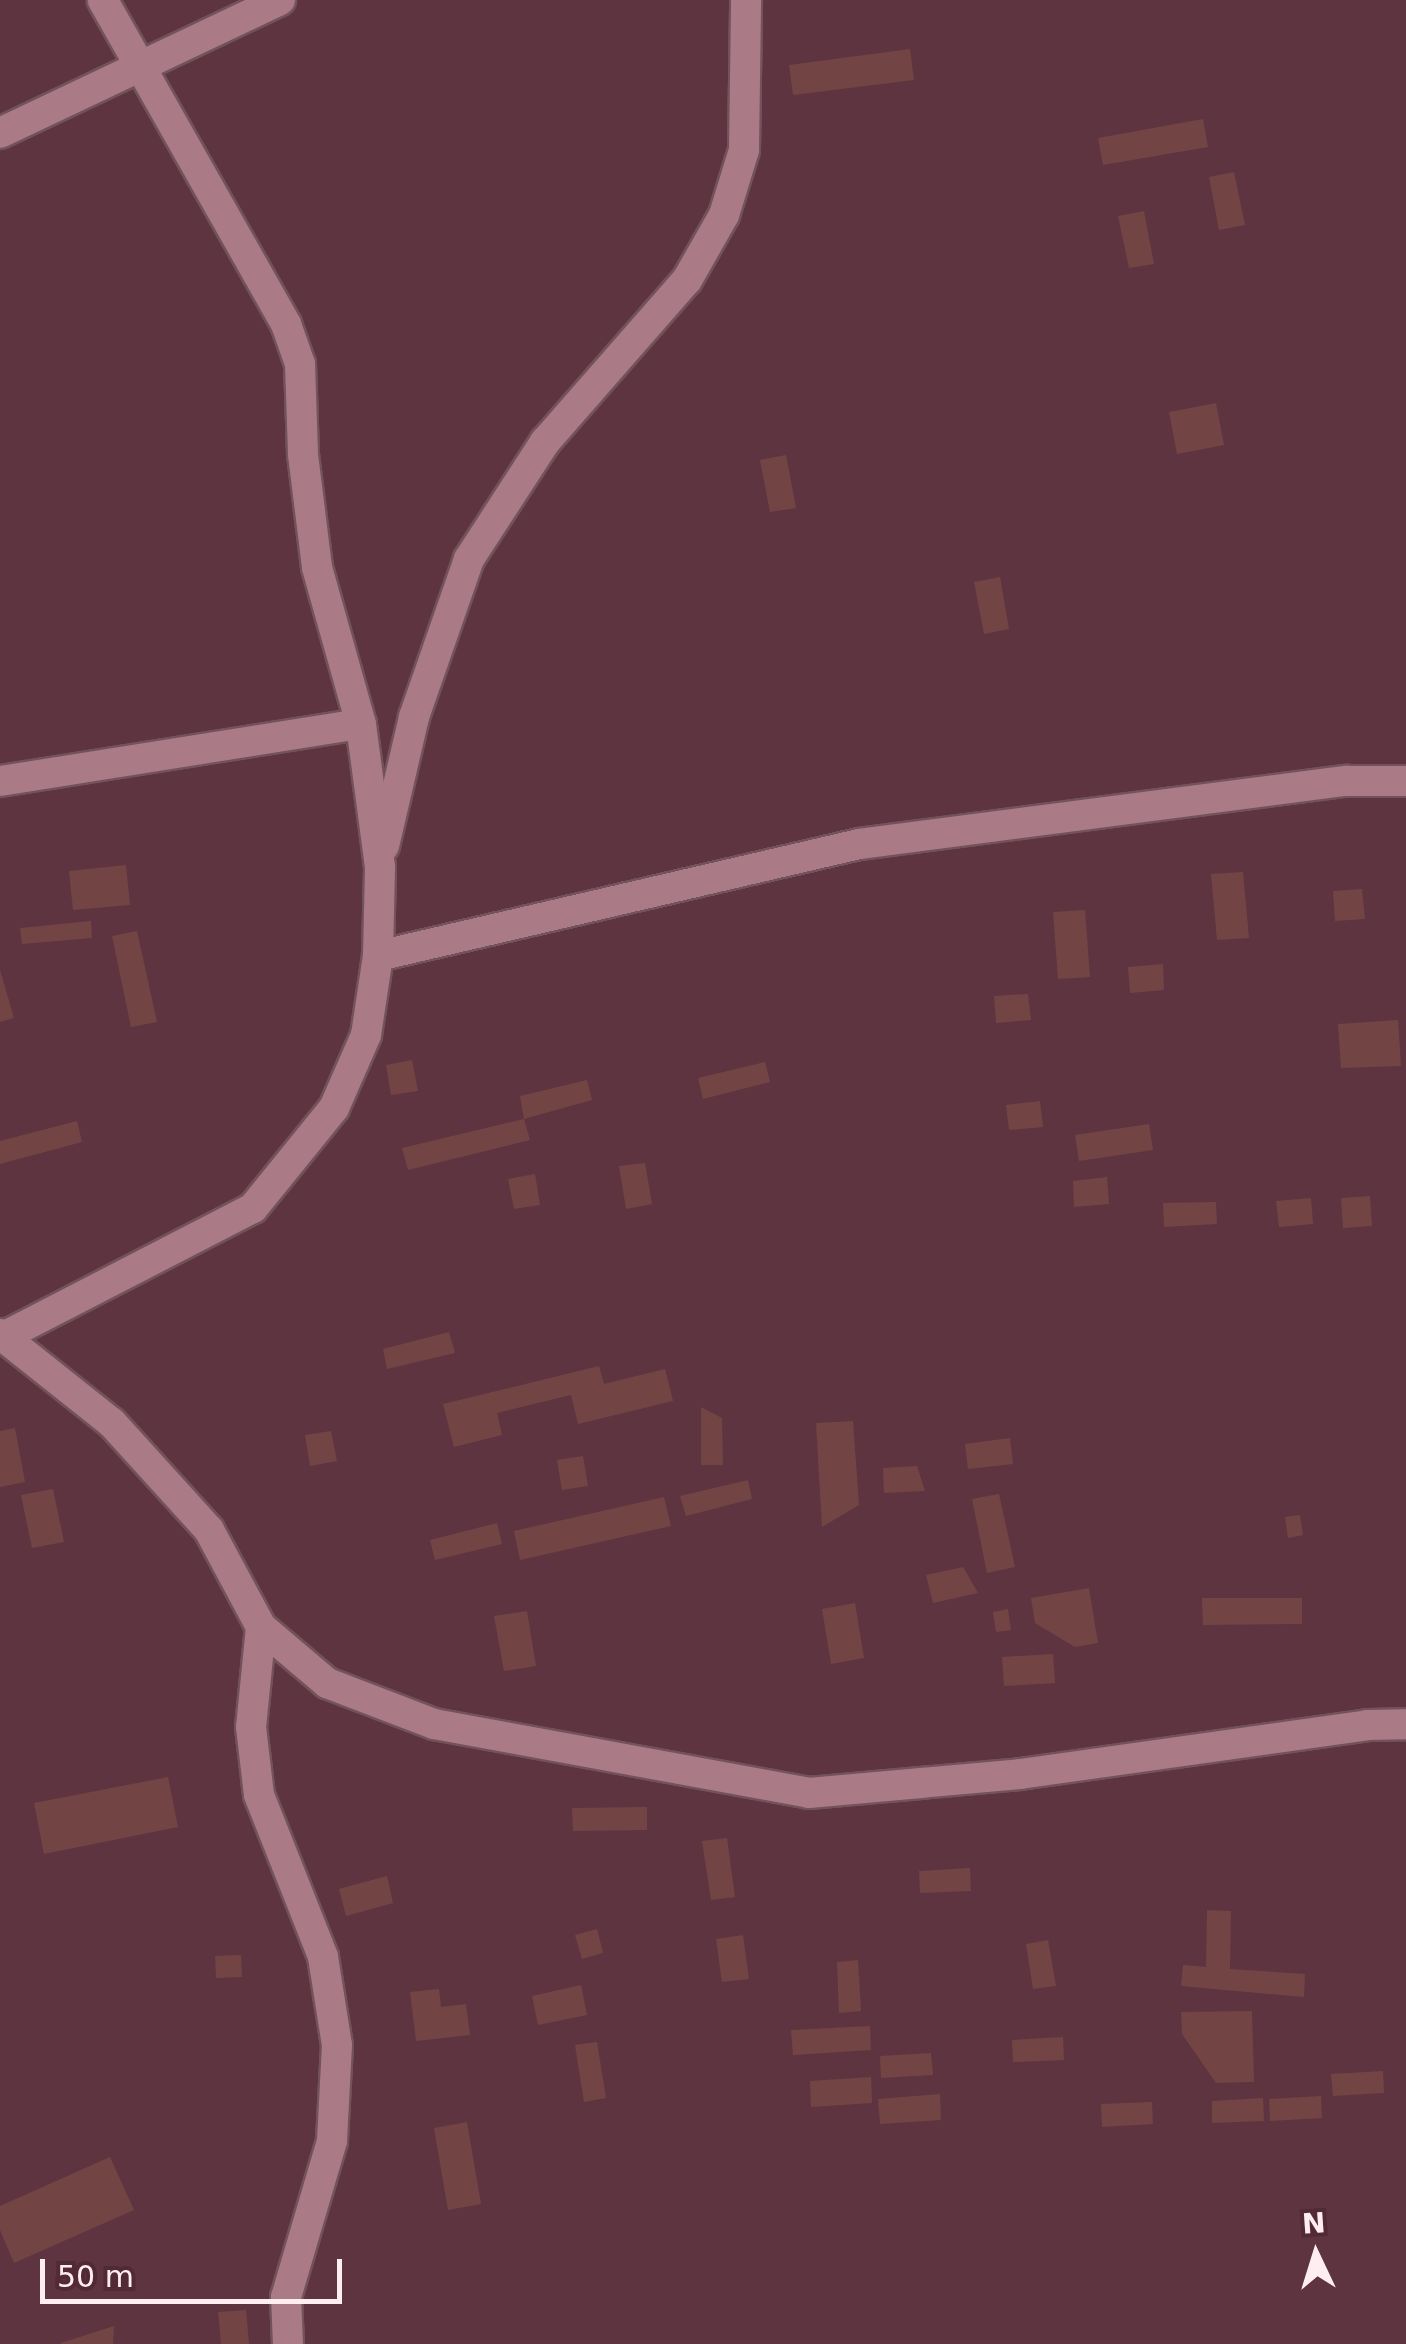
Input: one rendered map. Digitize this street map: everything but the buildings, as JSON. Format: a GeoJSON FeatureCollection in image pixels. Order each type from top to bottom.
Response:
{"type":"FeatureCollection","features":[{"type":"Feature","properties":{"kind":"street"},"geometry":{"type":"LineString","coordinates":[[103,0],[286,324],[300,364],[304,454],[317,567],[361,724],[380,867],[378,956],[366,1036],[334,1108],[253,1208],[2,1335],[112,1424],[209,1530],[261,1627],[327,1683],[434,1724],[810,1793],[1020,1774],[1367,1725],[1406,1724]]}},
{"type":"Feature","properties":{"kind":"street"},"geometry":{"type":"LineString","coordinates":[[0,133],[280,0]]}},
{"type":"Feature","properties":{"kind":"street"},"geometry":{"type":"LineString","coordinates":[[380,867],[414,717],[469,560],[545,442],[687,280],[724,216],[744,150],[746,0]]}},
{"type":"Feature","properties":{"kind":"street"},"geometry":{"type":"LineString","coordinates":[[0,781],[361,724]]}},
{"type":"Feature","properties":{"kind":"street"},"geometry":{"type":"LineString","coordinates":[[378,956],[859,844],[1347,781],[1406,781]]}},
{"type":"Feature","properties":{"kind":"street"},"geometry":{"type":"LineString","coordinates":[[261,1627],[251,1726],[260,1795],[323,1957],[338,2045],[332,2141],[286,2297],[288,2344]]}}]}
